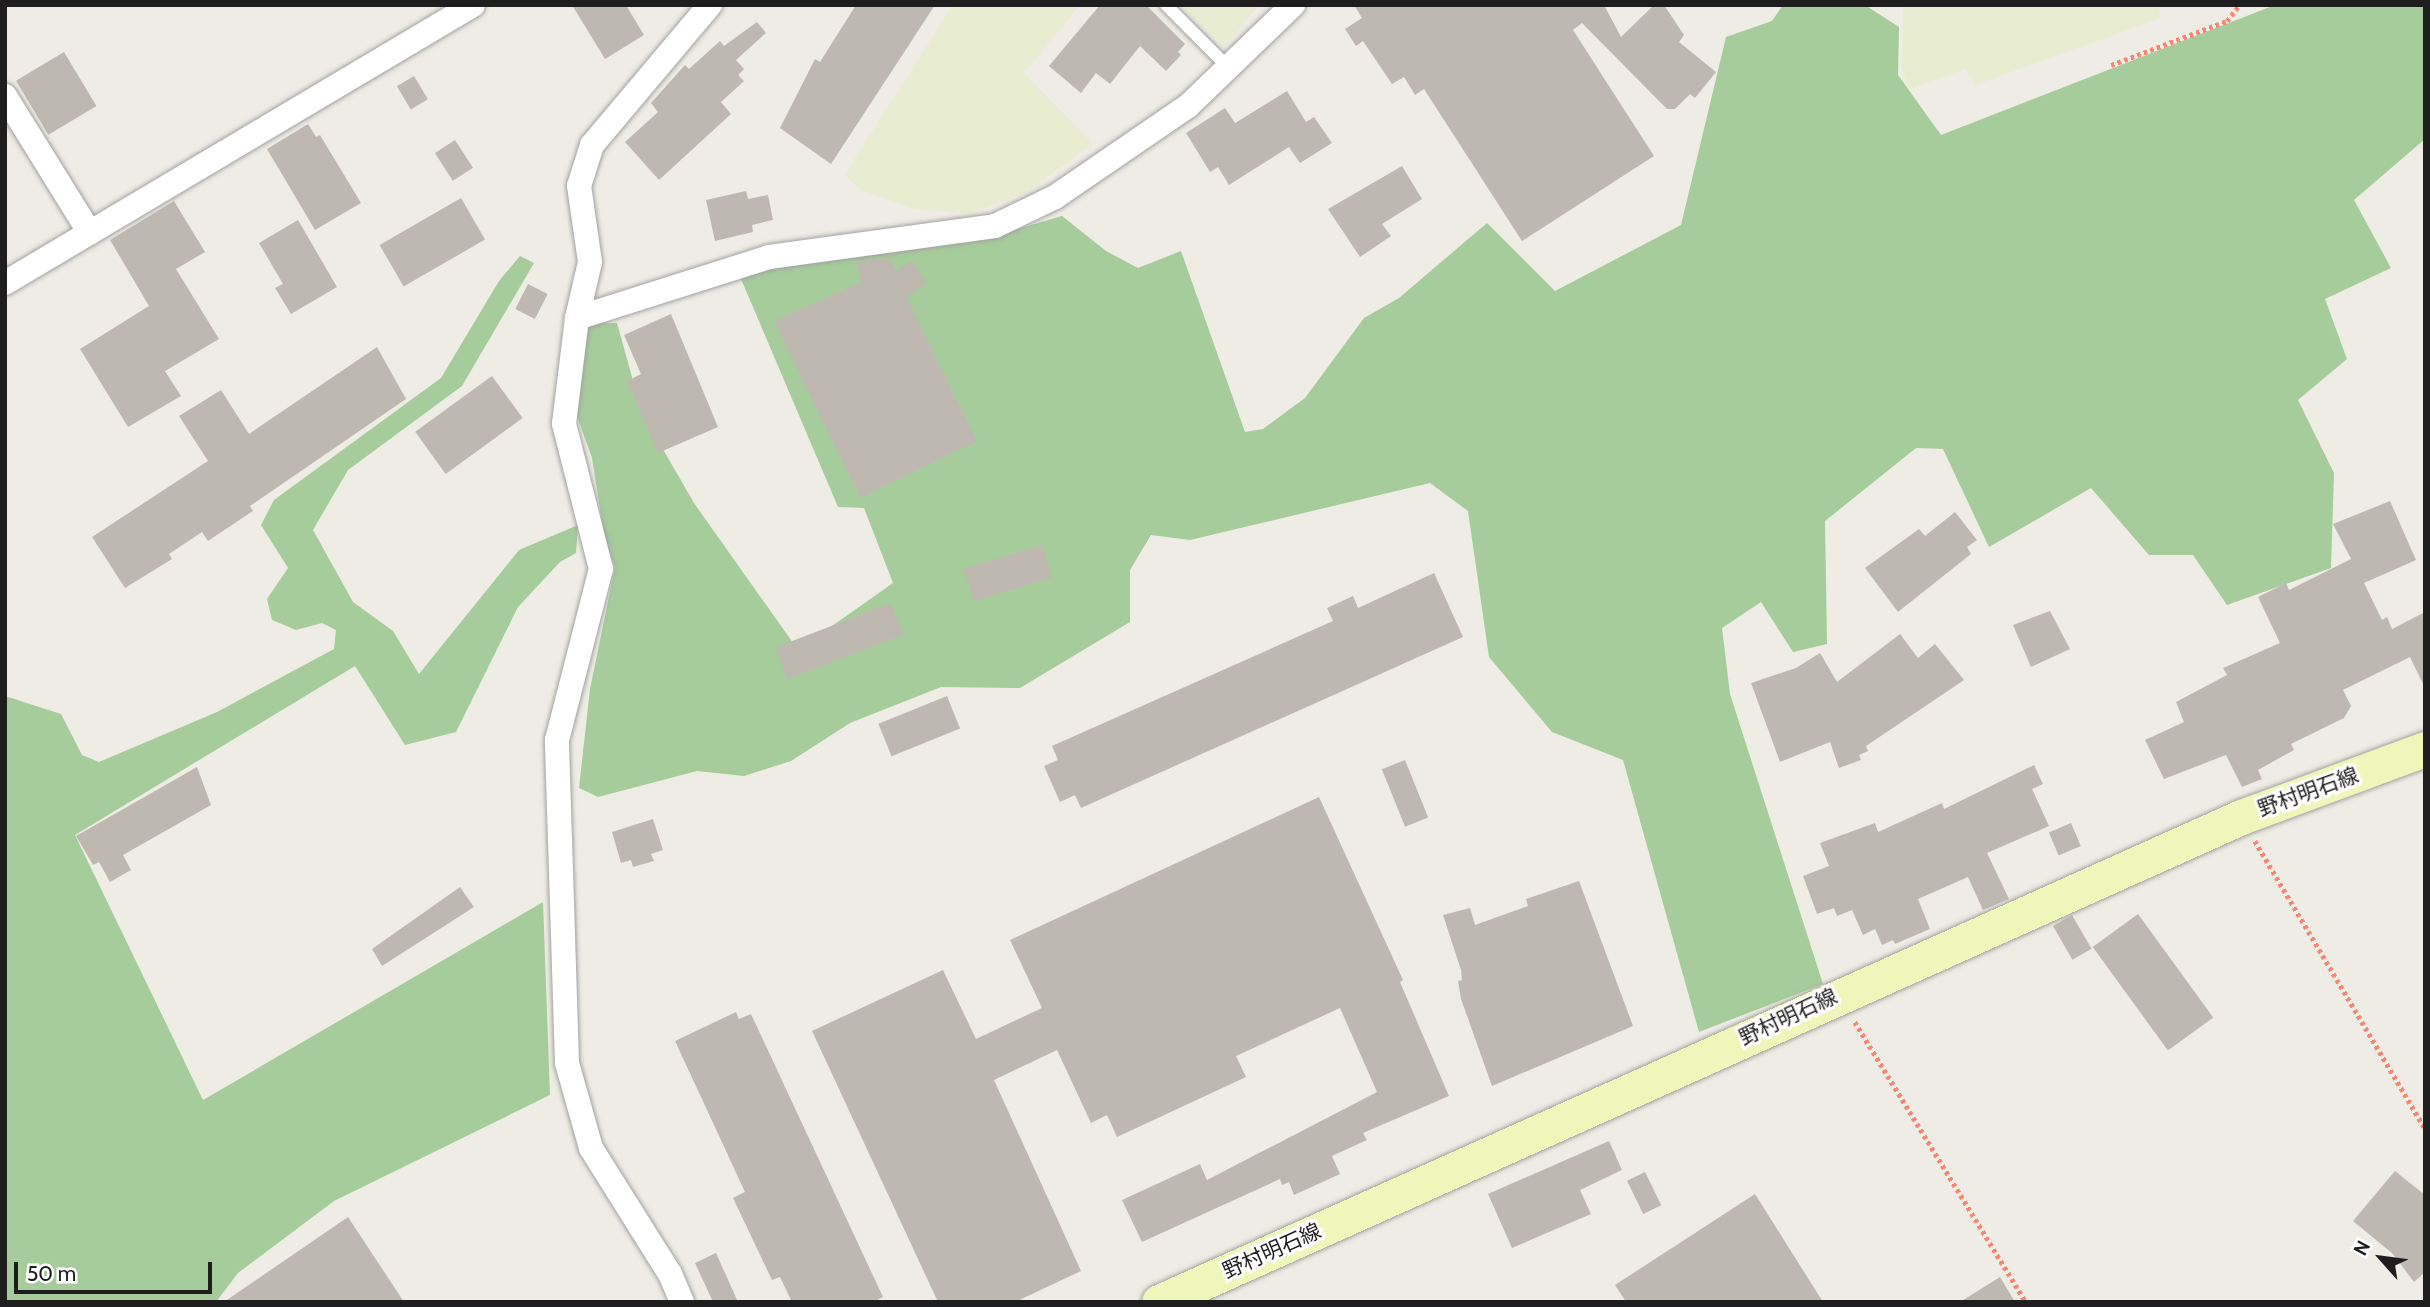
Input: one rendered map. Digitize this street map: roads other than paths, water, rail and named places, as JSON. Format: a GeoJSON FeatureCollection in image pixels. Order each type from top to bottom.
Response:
{"type":"FeatureCollection","features":[{"type":"Feature","properties":{"kind":"main road","name":"野村明石線"},"geometry":{"type":"LineString","coordinates":[[1158,1302],[1838,994],[2241,817],[2425,749]]}},
{"type":"Feature","properties":{"kind":"street"},"geometry":{"type":"LineString","coordinates":[[5,283],[474,5]]}},
{"type":"Feature","properties":{"kind":"street"},"geometry":{"type":"LineString","coordinates":[[681,1302],[670,1274],[591,1148],[567,1063],[557,740],[601,569],[564,424],[577,318],[590,261],[579,186],[592,145],[710,5]]}},
{"type":"Feature","properties":{"kind":"street"},"geometry":{"type":"LineString","coordinates":[[577,318],[769,257],[995,226],[1055,197],[1188,106],[1293,5]]}},
{"type":"Feature","properties":{"kind":"street"},"geometry":{"type":"LineString","coordinates":[[5,96],[90,233]]}},
{"type":"Feature","properties":{"kind":"lane"},"geometry":{"type":"LineString","coordinates":[[1166,5],[1229,68]]}}]}
